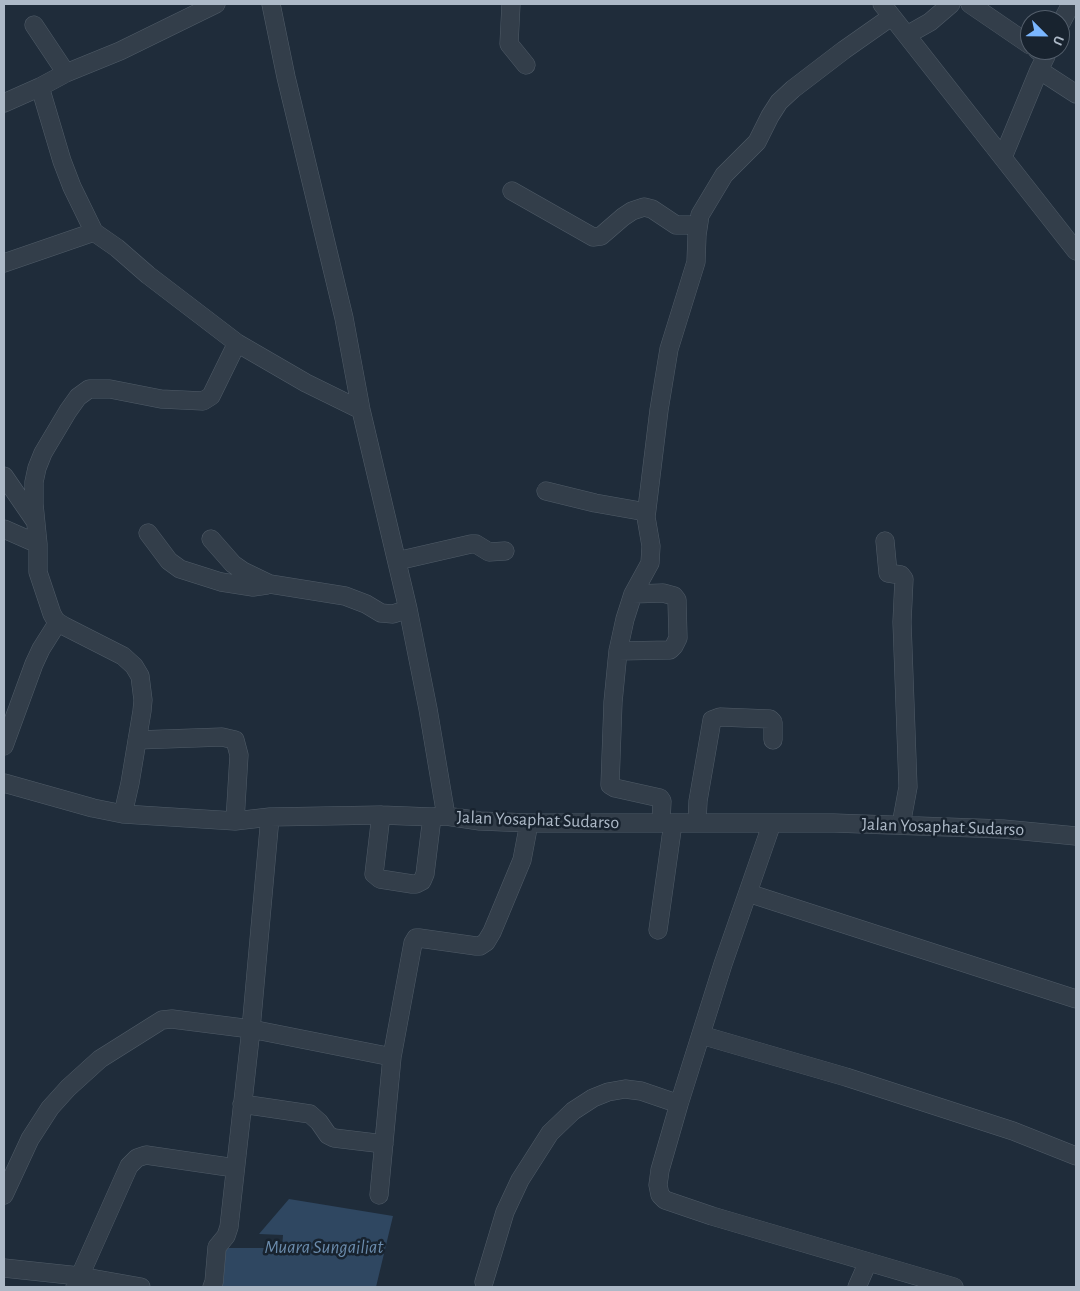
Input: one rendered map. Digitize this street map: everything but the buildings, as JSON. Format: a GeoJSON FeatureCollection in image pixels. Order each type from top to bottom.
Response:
{"type":"FeatureCollection","features":[{"type":"Feature","properties":{"kind":"street"},"geometry":{"type":"LineString","coordinates":[[4,103],[66,73],[120,51],[216,4]]}},
{"type":"Feature","properties":{"kind":"street"},"geometry":{"type":"LineString","coordinates":[[270,4],[344,318],[361,410],[408,609],[428,709],[439,817],[422,881],[416,884],[380,879],[376,876],[374,867],[381,815]]}},
{"type":"Feature","properties":{"kind":"street"},"geometry":{"type":"LineString","coordinates":[[510,4],[509,44],[526,65]]}},
{"type":"Feature","properties":{"kind":"street"},"geometry":{"type":"LineString","coordinates":[[907,34],[930,22],[951,4]]}},
{"type":"Feature","properties":{"kind":"street"},"geometry":{"type":"LineString","coordinates":[[970,4],[1020,39]]}},
{"type":"Feature","properties":{"kind":"street"},"geometry":{"type":"LineString","coordinates":[[658,930],[667,823],[660,798],[615,788],[610,785],[613,702],[618,651],[625,619],[633,594],[650,563],[646,512],[669,349],[696,262],[700,215],[724,175],[757,142],[779,102],[844,50],[887,10],[1076,251]]}},
{"type":"Feature","properties":{"kind":"street"},"geometry":{"type":"LineString","coordinates":[[34,25],[66,73]]}},
{"type":"Feature","properties":{"kind":"street"},"geometry":{"type":"LineString","coordinates":[[996,148],[1038,60]]}},
{"type":"Feature","properties":{"kind":"street"},"geometry":{"type":"LineString","coordinates":[[1046,60],[1076,94]]}},
{"type":"Feature","properties":{"kind":"street"},"geometry":{"type":"LineString","coordinates":[[40,87],[62,161],[72,187],[94,232],[117,248],[148,276],[237,343],[306,383],[361,410]]}},
{"type":"Feature","properties":{"kind":"street"},"geometry":{"type":"LineString","coordinates":[[512,191],[593,237],[601,236],[627,214],[644,206],[652,209],[676,225],[698,225]]}},
{"type":"Feature","properties":{"kind":"street"},"geometry":{"type":"LineString","coordinates":[[4,263],[94,232]]}},
{"type":"Feature","properties":{"kind":"street"},"geometry":{"type":"LineString","coordinates":[[123,814],[143,700],[140,676],[136,668],[123,656],[58,622],[48,607],[38,572],[34,487],[37,468],[43,453],[68,410],[86,391],[92,388],[100,388],[161,399],[203,401],[211,396],[237,343]]}},
{"type":"Feature","properties":{"kind":"street"},"geometry":{"type":"LineString","coordinates":[[4,476],[36,522]]}},
{"type":"Feature","properties":{"kind":"street"},"geometry":{"type":"LineString","coordinates":[[546,491],[595,503],[646,512]]}},
{"type":"Feature","properties":{"kind":"street"},"geometry":{"type":"LineString","coordinates":[[4,529],[38,544]]}},
{"type":"Feature","properties":{"kind":"street"},"geometry":{"type":"LineString","coordinates":[[148,534],[169,562],[180,569],[208,579],[247,586],[257,587],[270,584]]}},
{"type":"Feature","properties":{"kind":"street"},"geometry":{"type":"LineString","coordinates":[[211,539],[233,564],[270,584],[345,596],[381,613],[393,614],[408,609]]}},
{"type":"Feature","properties":{"kind":"street"},"geometry":{"type":"LineString","coordinates":[[886,541],[888,573],[900,575],[904,579],[902,622],[908,787],[903,815]]}},
{"type":"Feature","properties":{"kind":"street"},"geometry":{"type":"LineString","coordinates":[[397,561],[471,544],[476,544],[489,552],[505,551]]}},
{"type":"Feature","properties":{"kind":"street"},"geometry":{"type":"LineString","coordinates":[[618,651],[670,650],[678,638],[678,606],[674,596],[655,592],[633,594]]}},
{"type":"Feature","properties":{"kind":"street"},"geometry":{"type":"LineString","coordinates":[[4,746],[34,664],[58,622]]}},
{"type":"Feature","properties":{"kind":"street"},"geometry":{"type":"LineString","coordinates":[[697,813],[712,720],[720,717],[770,719],[773,722],[773,740]]}},
{"type":"Feature","properties":{"kind":"street"},"geometry":{"type":"LineString","coordinates":[[137,740],[222,737],[235,740],[239,755],[235,821]]}},
{"type":"Feature","properties":{"kind":"street","name":"Jalan Yosaphat Sudarso"},"geometry":{"type":"LineString","coordinates":[[4,784],[93,808],[123,814],[235,821],[270,817],[381,815],[439,817],[480,822],[667,823],[697,813],[772,824],[834,823],[903,815],[1076,836]]}},
{"type":"Feature","properties":{"kind":"street"},"geometry":{"type":"LineString","coordinates":[[212,1287],[217,1247],[226,1236],[229,1227],[251,1030],[270,817]]}},
{"type":"Feature","properties":{"kind":"street"},"geometry":{"type":"LineString","coordinates":[[379,1195],[392,1057],[414,941],[419,938],[476,946],[486,942],[522,860],[529,823]]}},
{"type":"Feature","properties":{"kind":"street"},"geometry":{"type":"LineString","coordinates":[[772,824],[723,964],[679,1104],[658,1179],[659,1191],[663,1199],[712,1216],[954,1287]]}},
{"type":"Feature","properties":{"kind":"street"},"geometry":{"type":"LineString","coordinates":[[748,893],[1076,999]]}},
{"type":"Feature","properties":{"kind":"street"},"geometry":{"type":"LineString","coordinates":[[4,1195],[30,1139],[50,1108],[68,1088],[100,1059],[162,1020],[172,1019],[251,1030],[392,1057]]}},
{"type":"Feature","properties":{"kind":"street"},"geometry":{"type":"LineString","coordinates":[[701,1035],[846,1077],[1004,1128],[1076,1156]]}},
{"type":"Feature","properties":{"kind":"street"},"geometry":{"type":"LineString","coordinates":[[484,1282],[505,1212],[520,1180],[550,1133],[573,1111],[594,1098],[625,1088],[641,1091],[679,1104]]}},
{"type":"Feature","properties":{"kind":"street"},"geometry":{"type":"LineString","coordinates":[[242,1104],[310,1114],[334,1138],[384,1144]]}},
{"type":"Feature","properties":{"kind":"street"},"geometry":{"type":"LineString","coordinates":[[77,1282],[129,1166],[137,1158],[146,1154],[235,1168]]}},
{"type":"Feature","properties":{"kind":"street"},"geometry":{"type":"LineString","coordinates":[[857,1287],[868,1262]]}},
{"type":"Feature","properties":{"kind":"street"},"geometry":{"type":"LineString","coordinates":[[4,1268],[77,1282],[141,1287]]}},
{"type":"Feature","properties":{"kind":"water","name":"Muara Sungailiat"},"geometry":{"type":"Polygon","coordinates":[[[289,1199],[393,1216],[376,1287],[222,1287],[225,1248],[282,1248],[283,1235],[259,1234],[289,1199]]]}}]}
